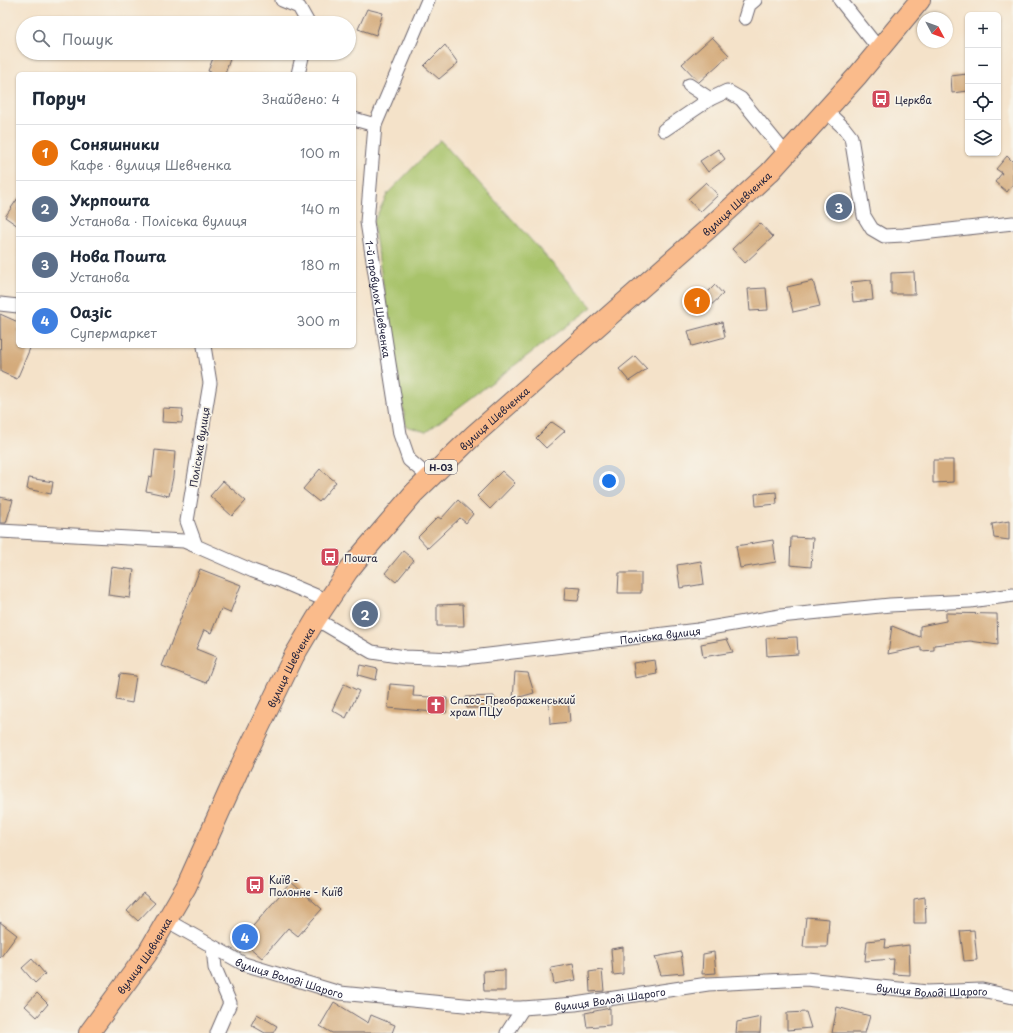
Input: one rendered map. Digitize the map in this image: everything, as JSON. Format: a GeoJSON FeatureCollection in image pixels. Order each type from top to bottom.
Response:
{"type":"FeatureCollection","features":[{"type":"Feature","properties":{"kind":"main road","name":"вулиця Шевченка"},"geometry":{"type":"LineString","coordinates":[[89,1033],[147,954],[186,887],[238,771],[294,656],[316,619],[348,571],[414,493],[475,434],[708,229],[770,172],[880,50],[920,0]]}},
{"type":"Feature","properties":{"kind":"street"},"geometry":{"type":"LineString","coordinates":[[282,0],[299,7],[304,16]]}},
{"type":"Feature","properties":{"kind":"street","name":"1-й провулок Шевченка"},"geometry":{"type":"LineString","coordinates":[[428,0],[375,125],[367,222],[400,434],[409,460],[430,478]]}},
{"type":"Feature","properties":{"kind":"street"},"geometry":{"type":"LineString","coordinates":[[745,18],[749,5],[755,0]]}},
{"type":"Feature","properties":{"kind":"street"},"geometry":{"type":"LineString","coordinates":[[840,0],[880,50]]}},
{"type":"Feature","properties":{"kind":"street"},"geometry":{"type":"LineString","coordinates":[[298,72],[301,60]]}},
{"type":"Feature","properties":{"kind":"street"},"geometry":{"type":"LineString","coordinates":[[689,85],[710,99]]}},
{"type":"Feature","properties":{"kind":"street"},"geometry":{"type":"LineString","coordinates":[[664,130],[710,99],[727,91],[741,99],[786,154]]}},
{"type":"Feature","properties":{"kind":"street"},"geometry":{"type":"LineString","coordinates":[[826,111],[844,128],[851,138],[864,216],[872,229],[884,236],[1013,223]]}},
{"type":"Feature","properties":{"kind":"street"},"geometry":{"type":"LineString","coordinates":[[356,120],[375,125]]}},
{"type":"Feature","properties":{"kind":"street"},"geometry":{"type":"LineString","coordinates":[[0,304],[16,306]]}},
{"type":"Feature","properties":{"kind":"street","name":"Поліська вулиця"},"geometry":{"type":"LineString","coordinates":[[196,546],[187,521],[210,384],[204,348]]}},
{"type":"Feature","properties":{"kind":"street"},"geometry":{"type":"LineString","coordinates":[[0,531],[184,541],[328,601]]}},
{"type":"Feature","properties":{"kind":"street","name":"Поліська вулиця"},"geometry":{"type":"LineString","coordinates":[[316,619],[372,652],[405,656],[455,659],[698,630],[780,616],[890,604],[970,601],[1013,595]]}},
{"type":"Feature","properties":{"kind":"street","name":"вулиця Володі Шарого"},"geometry":{"type":"LineString","coordinates":[[166,920],[213,948],[244,964],[340,993],[495,1008],[523,1008],[576,1004],[708,984],[806,978],[927,992],[982,990],[1013,997]]}},
{"type":"Feature","properties":{"kind":"street"},"geometry":{"type":"LineString","coordinates":[[213,948],[215,968],[230,1003],[217,1033]]}},
{"type":"Feature","properties":{"kind":"street"},"geometry":{"type":"LineString","coordinates":[[507,1033],[523,1008]]}},
{"type":"Feature","properties":{"kind":"green space"},"geometry":{"type":"Polygon","coordinates":[[[440,140],[592,307],[426,432],[406,426],[373,223],[388,193],[440,140]]]}},
{"type":"Feature","properties":{"kind":"building"},"geometry":{"type":"Polygon","coordinates":[[[367,9],[383,13],[376,35],[358,29],[367,9]]]}},
{"type":"Feature","properties":{"kind":"building"},"geometry":{"type":"Polygon","coordinates":[[[712,37],[729,55],[699,82],[682,64],[712,37]]]}},
{"type":"Feature","properties":{"kind":"building"},"geometry":{"type":"Polygon","coordinates":[[[445,45],[458,63],[439,79],[424,66],[445,45]]]}},
{"type":"Feature","properties":{"kind":"building"},"geometry":{"type":"Polygon","coordinates":[[[212,60],[230,60],[226,72],[208,71],[212,60]]]}},
{"type":"Feature","properties":{"kind":"building"},"geometry":{"type":"Polygon","coordinates":[[[965,74],[965,91],[952,93],[951,76],[965,74]]]}},
{"type":"Feature","properties":{"kind":"building"},"geometry":{"type":"Polygon","coordinates":[[[718,149],[725,159],[708,172],[700,161],[718,149]]]}},
{"type":"Feature","properties":{"kind":"building"},"geometry":{"type":"Polygon","coordinates":[[[1007,156],[1012,161],[1013,160],[1013,184],[1007,192],[995,182],[1002,173],[996,169],[1007,156]]]}},
{"type":"Feature","properties":{"kind":"building"},"geometry":{"type":"Polygon","coordinates":[[[706,182],[718,195],[700,212],[688,199],[706,182]]]}},
{"type":"Feature","properties":{"kind":"building"},"geometry":{"type":"Polygon","coordinates":[[[848,199],[849,214],[829,215],[828,201],[848,199]]]}},
{"type":"Feature","properties":{"kind":"building"},"geometry":{"type":"Polygon","coordinates":[[[16,201],[16,225],[5,217],[16,201]]]}},
{"type":"Feature","properties":{"kind":"building"},"geometry":{"type":"Polygon","coordinates":[[[760,223],[773,237],[745,263],[732,249],[760,223]]]}},
{"type":"Feature","properties":{"kind":"building"},"geometry":{"type":"Polygon","coordinates":[[[914,272],[915,294],[891,294],[891,273],[914,272]]]}},
{"type":"Feature","properties":{"kind":"building"},"geometry":{"type":"Polygon","coordinates":[[[871,280],[873,300],[853,302],[851,282],[871,280]]]}},
{"type":"Feature","properties":{"kind":"building"},"geometry":{"type":"Polygon","coordinates":[[[813,281],[820,306],[793,312],[787,287],[813,281]]]}},
{"type":"Feature","properties":{"kind":"building"},"geometry":{"type":"Polygon","coordinates":[[[715,285],[723,294],[706,310],[698,302],[715,285]]]}},
{"type":"Feature","properties":{"kind":"building"},"geometry":{"type":"Polygon","coordinates":[[[766,288],[768,310],[750,311],[748,289],[766,288]]]}},
{"type":"Feature","properties":{"kind":"building"},"geometry":{"type":"Polygon","coordinates":[[[0,314],[16,321],[16,348],[30,348],[17,379],[1,372],[0,314]]]}},
{"type":"Feature","properties":{"kind":"building"},"geometry":{"type":"Polygon","coordinates":[[[722,322],[725,337],[692,346],[688,331],[722,322]]]}},
{"type":"Feature","properties":{"kind":"building"},"geometry":{"type":"Polygon","coordinates":[[[635,356],[647,369],[629,381],[619,369],[635,356]]]}},
{"type":"Feature","properties":{"kind":"building"},"geometry":{"type":"Polygon","coordinates":[[[163,408],[183,409],[182,423],[162,422],[163,408]]]}},
{"type":"Feature","properties":{"kind":"building"},"geometry":{"type":"Polygon","coordinates":[[[552,422],[565,431],[546,448],[536,438],[552,422]]]}},
{"type":"Feature","properties":{"kind":"building"},"geometry":{"type":"Polygon","coordinates":[[[155,450],[175,452],[173,477],[169,496],[146,491],[149,476],[152,477],[155,450]]]}},
{"type":"Feature","properties":{"kind":"building"},"geometry":{"type":"Polygon","coordinates":[[[933,460],[953,460],[953,482],[933,483],[933,460]]]}},
{"type":"Feature","properties":{"kind":"building"},"geometry":{"type":"Polygon","coordinates":[[[320,469],[336,482],[319,502],[303,489],[320,469]]]}},
{"type":"Feature","properties":{"kind":"building"},"geometry":{"type":"Polygon","coordinates":[[[502,471],[515,483],[490,509],[477,496],[502,471]]]}},
{"type":"Feature","properties":{"kind":"building"},"geometry":{"type":"Polygon","coordinates":[[[29,478],[53,482],[51,494],[27,489],[29,478]]]}},
{"type":"Feature","properties":{"kind":"building"},"geometry":{"type":"Polygon","coordinates":[[[223,481],[246,501],[232,516],[210,496],[223,481]]]}},
{"type":"Feature","properties":{"kind":"building"},"geometry":{"type":"Polygon","coordinates":[[[776,492],[777,504],[756,506],[755,494],[776,492]]]}},
{"type":"Feature","properties":{"kind":"building"},"geometry":{"type":"Polygon","coordinates":[[[0,497],[13,500],[6,523],[0,523],[0,497]]]}},
{"type":"Feature","properties":{"kind":"building"},"geometry":{"type":"Polygon","coordinates":[[[458,500],[473,514],[466,523],[460,518],[428,548],[418,537],[438,517],[441,519],[458,500]]]}},
{"type":"Feature","properties":{"kind":"building"},"geometry":{"type":"Polygon","coordinates":[[[1009,521],[1009,540],[994,538],[992,524],[1009,521]]]}},
{"type":"Feature","properties":{"kind":"building"},"geometry":{"type":"Polygon","coordinates":[[[791,537],[813,538],[811,567],[790,565],[791,537]]]}},
{"type":"Feature","properties":{"kind":"building"},"geometry":{"type":"Polygon","coordinates":[[[773,540],[776,562],[740,568],[736,546],[773,540]]]}},
{"type":"Feature","properties":{"kind":"building"},"geometry":{"type":"Polygon","coordinates":[[[403,551],[414,560],[396,582],[385,573],[403,551]]]}},
{"type":"Feature","properties":{"kind":"building"},"geometry":{"type":"Polygon","coordinates":[[[701,561],[704,584],[680,588],[677,565],[701,561]]]}},
{"type":"Feature","properties":{"kind":"building"},"geometry":{"type":"Polygon","coordinates":[[[111,567],[134,570],[130,598],[108,595],[111,567]]]}},
{"type":"Feature","properties":{"kind":"building"},"geometry":{"type":"Polygon","coordinates":[[[200,569],[241,585],[230,613],[221,609],[211,633],[204,630],[196,649],[216,657],[206,683],[162,666],[200,569]]]}},
{"type":"Feature","properties":{"kind":"building"},"geometry":{"type":"Polygon","coordinates":[[[619,573],[641,573],[641,593],[618,593],[619,573]]]}},
{"type":"Feature","properties":{"kind":"building"},"geometry":{"type":"Polygon","coordinates":[[[565,587],[581,588],[578,601],[564,600],[565,587]]]}},
{"type":"Feature","properties":{"kind":"building"},"geometry":{"type":"Polygon","coordinates":[[[463,604],[464,626],[437,626],[437,605],[463,604]]]}},
{"type":"Feature","properties":{"kind":"building"},"geometry":{"type":"Polygon","coordinates":[[[946,613],[997,614],[998,645],[970,641],[934,645],[934,650],[921,651],[921,647],[888,654],[892,626],[920,637],[920,626],[946,621],[946,613]]]}},
{"type":"Feature","properties":{"kind":"building"},"geometry":{"type":"Polygon","coordinates":[[[797,637],[798,654],[767,656],[766,638],[797,637]]]}},
{"type":"Feature","properties":{"kind":"building"},"geometry":{"type":"Polygon","coordinates":[[[727,639],[733,652],[703,657],[701,644],[727,639]]]}},
{"type":"Feature","properties":{"kind":"building"},"geometry":{"type":"Polygon","coordinates":[[[655,660],[657,674],[635,678],[633,663],[655,660]]]}},
{"type":"Feature","properties":{"kind":"building"},"geometry":{"type":"Polygon","coordinates":[[[360,665],[378,669],[376,680],[358,675],[360,665]]]}},
{"type":"Feature","properties":{"kind":"building"},"geometry":{"type":"Polygon","coordinates":[[[515,672],[528,673],[534,693],[513,699],[515,672]]]}},
{"type":"Feature","properties":{"kind":"building"},"geometry":{"type":"Polygon","coordinates":[[[120,674],[136,676],[132,703],[116,700],[120,674]]]}},
{"type":"Feature","properties":{"kind":"building"},"geometry":{"type":"Polygon","coordinates":[[[344,684],[359,691],[346,718],[332,710],[344,684]]]}},
{"type":"Feature","properties":{"kind":"building"},"geometry":{"type":"Polygon","coordinates":[[[390,684],[414,686],[413,696],[447,698],[446,713],[388,708],[390,684]]]}},
{"type":"Feature","properties":{"kind":"building"},"geometry":{"type":"Polygon","coordinates":[[[494,696],[494,708],[467,708],[466,697],[494,696]]]}},
{"type":"Feature","properties":{"kind":"building"},"geometry":{"type":"Polygon","coordinates":[[[568,699],[570,722],[550,724],[549,701],[568,699]]]}},
{"type":"Feature","properties":{"kind":"building"},"geometry":{"type":"Polygon","coordinates":[[[291,882],[322,909],[298,936],[288,928],[262,958],[241,940],[291,882]]]}},
{"type":"Feature","properties":{"kind":"building"},"geometry":{"type":"Polygon","coordinates":[[[143,893],[155,903],[138,921],[127,911],[143,893]]]}},
{"type":"Feature","properties":{"kind":"building"},"geometry":{"type":"Polygon","coordinates":[[[925,897],[926,923],[914,923],[914,899],[925,897]]]}},
{"type":"Feature","properties":{"kind":"building"},"geometry":{"type":"Polygon","coordinates":[[[806,917],[829,919],[827,947],[803,947],[806,917]]]}},
{"type":"Feature","properties":{"kind":"building"},"geometry":{"type":"Polygon","coordinates":[[[0,922],[17,935],[0,958],[0,922]]]}},
{"type":"Feature","properties":{"kind":"building"},"geometry":{"type":"Polygon","coordinates":[[[974,930],[977,960],[964,961],[960,931],[974,930]]]}},
{"type":"Feature","properties":{"kind":"building"},"geometry":{"type":"Polygon","coordinates":[[[886,939],[885,948],[909,945],[910,975],[893,974],[894,959],[865,961],[867,941],[886,939]]]}},
{"type":"Feature","properties":{"kind":"building"},"geometry":{"type":"Polygon","coordinates":[[[623,947],[623,974],[613,975],[611,949],[623,947]]]}},
{"type":"Feature","properties":{"kind":"building"},"geometry":{"type":"Polygon","coordinates":[[[681,952],[684,973],[661,975],[655,957],[681,952]]]}},
{"type":"Feature","properties":{"kind":"building"},"geometry":{"type":"Polygon","coordinates":[[[714,952],[716,973],[702,974],[703,954],[714,952]]]}},
{"type":"Feature","properties":{"kind":"building"},"geometry":{"type":"Polygon","coordinates":[[[32,959],[45,974],[35,983],[22,968],[32,959]]]}},
{"type":"Feature","properties":{"kind":"building"},"geometry":{"type":"Polygon","coordinates":[[[573,964],[576,980],[554,984],[551,968],[573,964]]]}},
{"type":"Feature","properties":{"kind":"building"},"geometry":{"type":"Polygon","coordinates":[[[505,970],[505,991],[484,991],[483,971],[505,970]]]}},
{"type":"Feature","properties":{"kind":"building"},"geometry":{"type":"Polygon","coordinates":[[[602,970],[604,991],[590,992],[589,972],[602,970]]]}},
{"type":"Feature","properties":{"kind":"building"},"geometry":{"type":"Polygon","coordinates":[[[37,993],[48,1004],[37,1017],[25,1006],[37,993]]]}},
{"type":"Feature","properties":{"kind":"building"},"geometry":{"type":"Polygon","coordinates":[[[334,1002],[368,1023],[371,1015],[395,1025],[392,1033],[332,1033],[320,1026],[334,1002]]]}},
{"type":"Feature","properties":{"kind":"building"},"geometry":{"type":"Polygon","coordinates":[[[837,1007],[870,1016],[865,1033],[832,1033],[837,1007]]]}},
{"type":"Feature","properties":{"kind":"building"},"geometry":{"type":"Polygon","coordinates":[[[610,1008],[610,1025],[587,1027],[585,1013],[610,1008]]]}},
{"type":"Feature","properties":{"kind":"building"},"geometry":{"type":"Polygon","coordinates":[[[806,1012],[811,1028],[787,1030],[787,1013],[806,1012]]]}},
{"type":"Feature","properties":{"kind":"building"},"geometry":{"type":"Polygon","coordinates":[[[257,1014],[277,1026],[273,1033],[265,1033],[251,1025],[257,1014]]]}},
{"type":"Feature","properties":{"kind":"building"},"geometry":{"type":"Polygon","coordinates":[[[761,1017],[760,1033],[736,1033],[737,1022],[761,1017]]]}},
{"type":"Feature","properties":{"kind":"place","name":"Церква"},"geometry":{"type":"Point","coordinates":[881,99]}},
{"type":"Feature","properties":{"kind":"place","name":"Нова Пошта"},"geometry":{"type":"Point","coordinates":[839,207]}},
{"type":"Feature","properties":{"kind":"place","name":"Соняшники"},"geometry":{"type":"Point","coordinates":[697,301]}},
{"type":"Feature","properties":{"kind":"place","name":"Пошта"},"geometry":{"type":"Point","coordinates":[330,557]}},
{"type":"Feature","properties":{"kind":"place","name":"Укрпошта"},"geometry":{"type":"Point","coordinates":[365,614]}},
{"type":"Feature","properties":{"kind":"place","name":"Спасо-Преображенський храм ПЦУ"},"geometry":{"type":"Point","coordinates":[436,705]}},
{"type":"Feature","properties":{"kind":"place","name":"Київ - Полонне - Київ"},"geometry":{"type":"Point","coordinates":[255,885]}},
{"type":"Feature","properties":{"kind":"place","name":"Оазіс"},"geometry":{"type":"Point","coordinates":[245,937]}}]}
